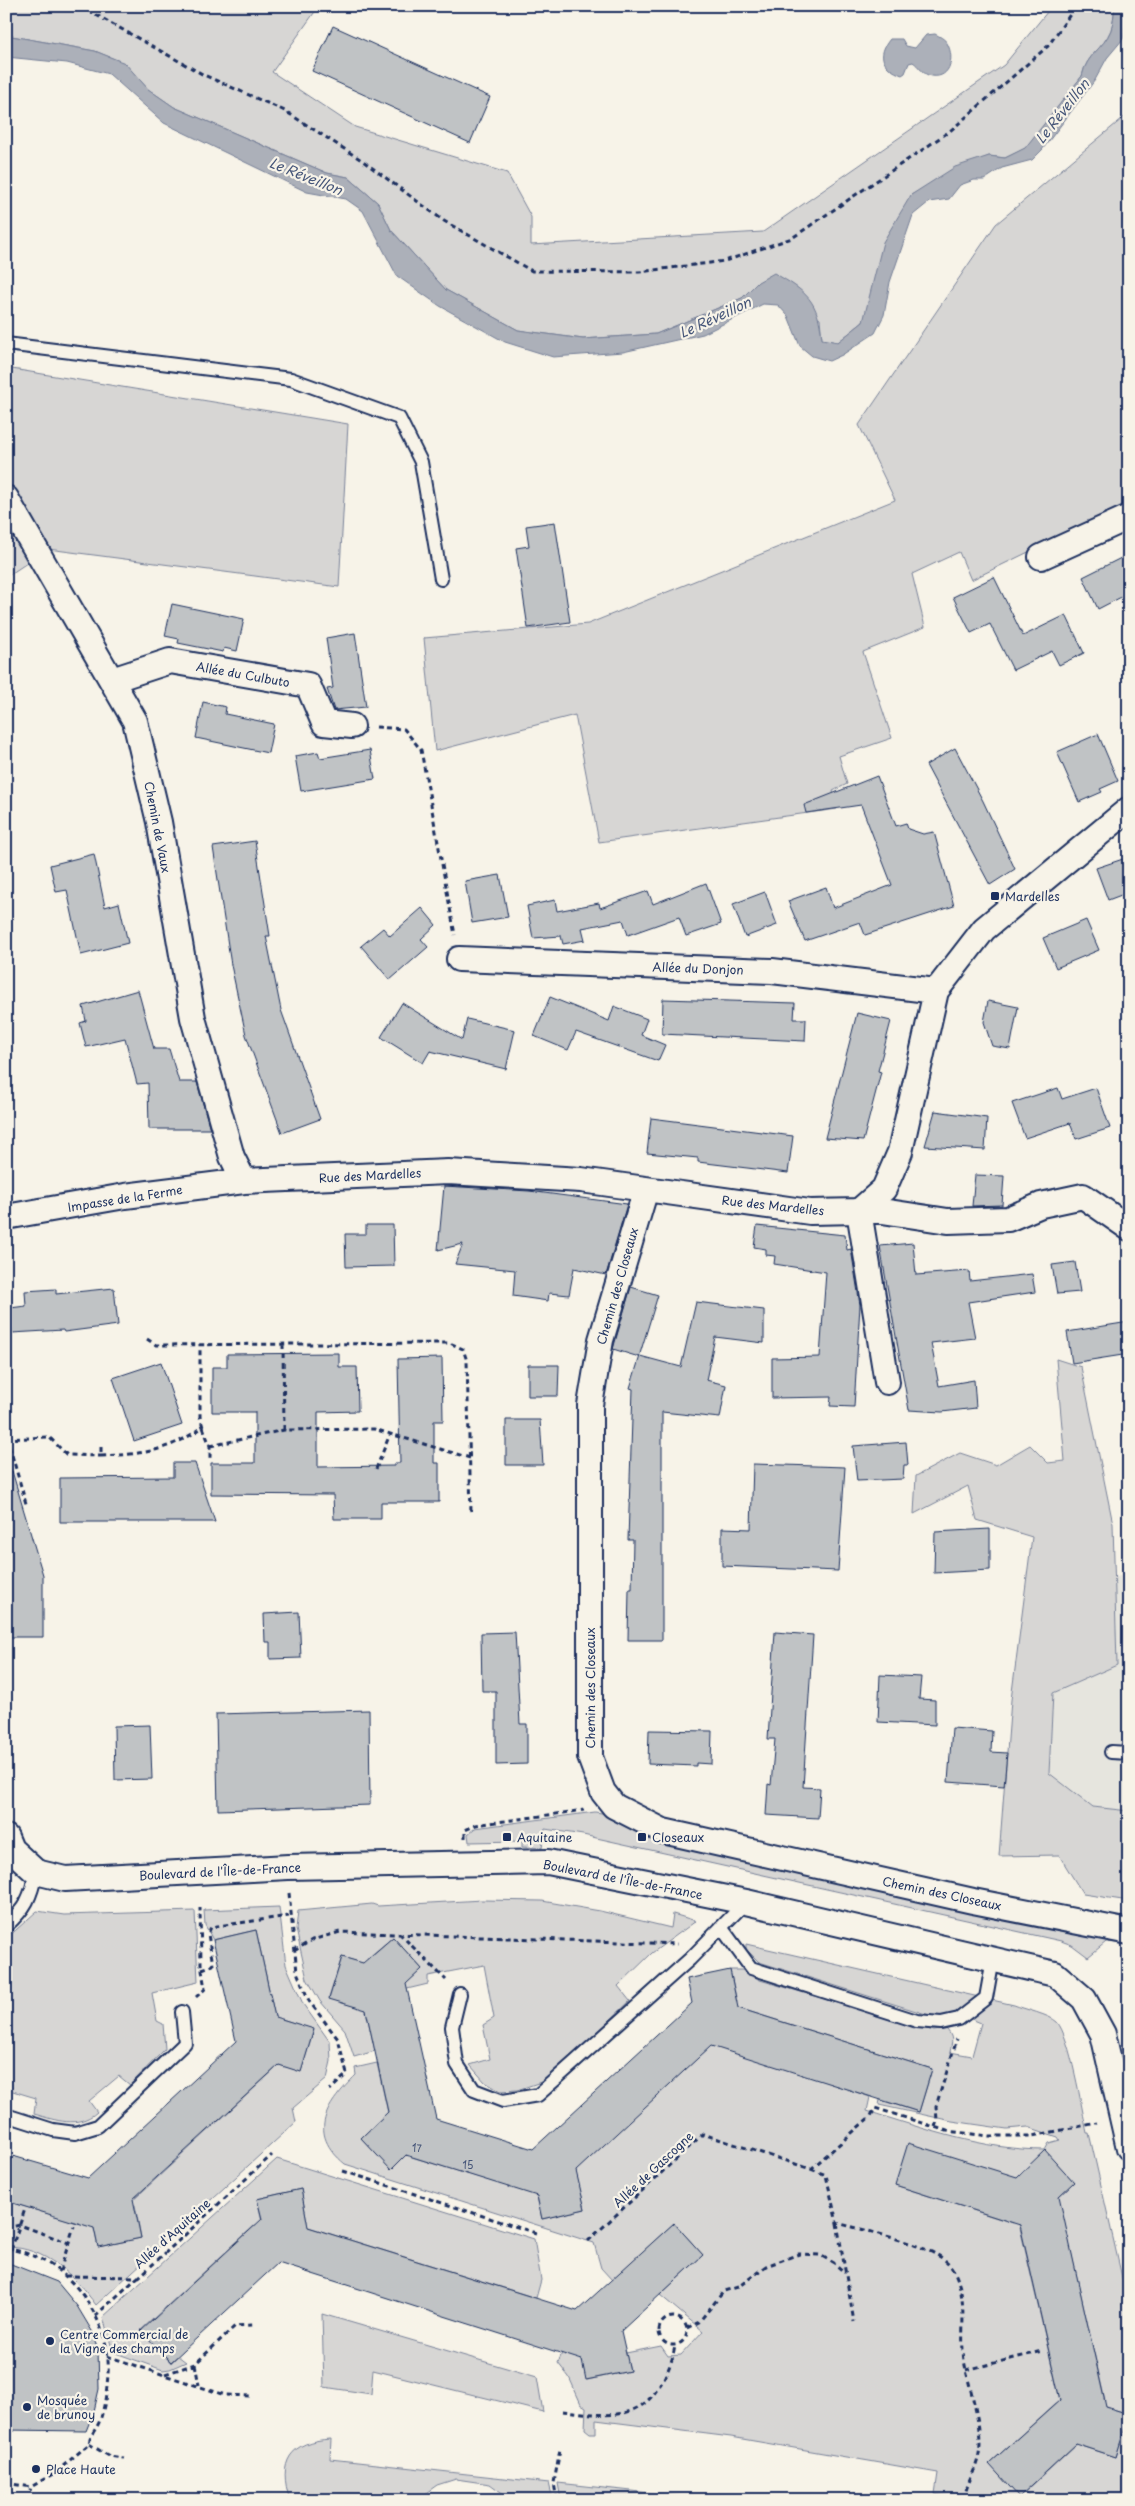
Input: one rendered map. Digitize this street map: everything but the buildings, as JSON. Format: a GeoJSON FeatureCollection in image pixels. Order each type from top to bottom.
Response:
{"type":"FeatureCollection","features":[{"type":"Feature","properties":{"kind":"street","name":"Chemin de Vaux"},"geometry":{"type":"LineString","coordinates":[[6,498],[135,721],[159,822],[193,1018],[232,1158],[244,1181]]}},
{"type":"Feature","properties":{"kind":"street"},"geometry":{"type":"LineString","coordinates":[[1041,557],[1129,517]]}},
{"type":"Feature","properties":{"kind":"street","name":"Allée du Culbuto"},"geometry":{"type":"LineString","coordinates":[[112,680],[170,661],[308,685],[324,723],[352,726]]}},
{"type":"Feature","properties":{"kind":"street"},"geometry":{"type":"LineString","coordinates":[[887,1382],[859,1211],[884,1189],[900,1152],[936,991],[984,929],[1129,809]]}},
{"type":"Feature","properties":{"kind":"street","name":"Allée du Donjon"},"geometry":{"type":"LineString","coordinates":[[459,959],[772,970],[936,991]]}},
{"type":"Feature","properties":{"kind":"street","name":"Rue des Mardelles"},"geometry":{"type":"LineString","coordinates":[[244,1181],[448,1172],[582,1180],[810,1212],[882,1210],[948,1221],[1008,1219],[1040,1205],[1083,1196],[1129,1228]]}},
{"type":"Feature","properties":{"kind":"street","name":"Impasse de la Ferme"},"geometry":{"type":"LineString","coordinates":[[6,1217],[124,1196],[244,1181]]}},
{"type":"Feature","properties":{"kind":"street","name":"Chemin des Closeaux"},"geometry":{"type":"LineString","coordinates":[[646,1189],[601,1340],[590,1405],[590,1757],[602,1792],[614,1806],[663,1831],[973,1900],[1129,1932]]}},
{"type":"Feature","properties":{"kind":"street","name":"Boulevard de l'Île-de-France"},"geometry":{"type":"LineString","coordinates":[[6,1836],[11,1849],[36,1872],[64,1879],[288,1867],[548,1862],[746,1902],[1055,1974],[1084,1999],[1103,2034],[1129,2148]]}},
{"type":"Feature","properties":{"kind":"lane"},"geometry":{"type":"LineString","coordinates":[[6,344],[291,379],[399,418],[422,462],[441,580]]}},
{"type":"Feature","properties":{"kind":"lane"},"geometry":{"type":"LineString","coordinates":[[1111,1752],[1129,1752]]}},
{"type":"Feature","properties":{"kind":"lane"},"geometry":{"type":"LineString","coordinates":[[6,1926],[19,1915],[31,1897],[36,1872]]}},
{"type":"Feature","properties":{"kind":"lane"},"geometry":{"type":"LineString","coordinates":[[460,1994],[452,2027],[457,2064],[474,2090],[503,2102],[538,2095],[704,1944],[746,1902]]}},
{"type":"Feature","properties":{"kind":"lane"},"geometry":{"type":"LineString","coordinates":[[721,1927],[751,1968],[916,2021],[941,2023],[959,2019],[986,1998],[993,1960]]}},
{"type":"Feature","properties":{"kind":"lane"},"geometry":{"type":"LineString","coordinates":[[6,2115],[53,2130],[75,2133],[98,2126],[185,2043],[182,2012]]}},
{"type":"Feature","properties":{"kind":"path"},"geometry":{"type":"LineString","coordinates":[[80,6],[204,75],[285,111],[363,161],[444,221],[532,272],[639,272],[725,261],[792,238],[950,131],[1048,46],[1076,6]]}},
{"type":"Feature","properties":{"kind":"path"},"geometry":{"type":"LineString","coordinates":[[352,726],[404,729],[421,750],[459,959]]}},
{"type":"Feature","properties":{"kind":"path"},"geometry":{"type":"LineString","coordinates":[[147,1339],[156,1345],[450,1342],[463,1349],[467,1361],[471,1513]]}},
{"type":"Feature","properties":{"kind":"path"},"geometry":{"type":"LineString","coordinates":[[200,1344],[200,1417],[210,1446],[210,1460]]}},
{"type":"Feature","properties":{"kind":"path"},"geometry":{"type":"LineString","coordinates":[[283,1344],[284,1430]]}},
{"type":"Feature","properties":{"kind":"path"},"geometry":{"type":"LineString","coordinates":[[27,1507],[7,1438],[49,1437],[67,1456],[144,1454],[180,1442],[203,1427]]}},
{"type":"Feature","properties":{"kind":"path"},"geometry":{"type":"LineString","coordinates":[[210,1446],[284,1430],[374,1429],[470,1458]]}},
{"type":"Feature","properties":{"kind":"path"},"geometry":{"type":"LineString","coordinates":[[376,1469],[390,1434]]}},
{"type":"Feature","properties":{"kind":"path"},"geometry":{"type":"LineString","coordinates":[[101,1447],[101,1456]]}},
{"type":"Feature","properties":{"kind":"path"},"geometry":{"type":"LineString","coordinates":[[466,1864],[465,1830],[476,1825],[614,1806]]}},
{"type":"Feature","properties":{"kind":"path"},"geometry":{"type":"LineString","coordinates":[[288,1867],[289,1916],[297,1972],[306,1994],[338,2039],[347,2074],[330,2090]]}},
{"type":"Feature","properties":{"kind":"path"},"geometry":{"type":"LineString","coordinates":[[182,2012],[205,1988],[202,1969],[200,1908]]}},
{"type":"Feature","properties":{"kind":"path"},"geometry":{"type":"LineString","coordinates":[[202,1969],[213,1965],[208,1934],[211,1927],[289,1916]]}},
{"type":"Feature","properties":{"kind":"path"},"geometry":{"type":"LineString","coordinates":[[294,1951],[312,1940],[340,1932],[399,1933],[582,1943],[704,1944]]}},
{"type":"Feature","properties":{"kind":"path"},"geometry":{"type":"LineString","coordinates":[[399,1933],[460,1994]]}},
{"type":"Feature","properties":{"kind":"path"},"geometry":{"type":"LineString","coordinates":[[935,2127],[937,2122],[936,2106],[957,2042],[957,2029],[954,2020]]}},
{"type":"Feature","properties":{"kind":"path"},"geometry":{"type":"LineString","coordinates":[[854,2322],[837,2223],[826,2175],[810,2169],[871,2116],[875,2108],[948,2131],[966,2131],[989,2136],[1032,2136],[1122,2118]]}},
{"type":"Feature","properties":{"kind":"path","name":"Allée de Gascogne"},"geometry":{"type":"LineString","coordinates":[[588,2241],[703,2134],[810,2169]]}},
{"type":"Feature","properties":{"kind":"path","name":"Allée d'Aquitaine"},"geometry":{"type":"LineString","coordinates":[[65,2276],[139,2277],[272,2155]]}},
{"type":"Feature","properties":{"kind":"path"},"geometry":{"type":"LineString","coordinates":[[342,2171],[536,2233]]}},
{"type":"Feature","properties":{"kind":"path"},"geometry":{"type":"LineString","coordinates":[[11,2250],[25,2209]]}},
{"type":"Feature","properties":{"kind":"path"},"geometry":{"type":"LineString","coordinates":[[837,2223],[896,2238],[947,2262],[958,2280],[963,2305],[962,2339],[966,2370],[977,2414],[980,2442],[978,2464],[966,2490],[964,2500]]}},
{"type":"Feature","properties":{"kind":"path"},"geometry":{"type":"LineString","coordinates":[[6,2228],[20,2225],[69,2244]]}},
{"type":"Feature","properties":{"kind":"path"},"geometry":{"type":"LineString","coordinates":[[60,2271],[74,2226]]}},
{"type":"Feature","properties":{"kind":"path"},"geometry":{"type":"LineString","coordinates":[[6,2249],[40,2260],[60,2271],[75,2286],[100,2325],[109,2373],[100,2421],[90,2436],[89,2444],[56,2472],[30,2489],[6,2483]]}},
{"type":"Feature","properties":{"kind":"path"},"geometry":{"type":"LineString","coordinates":[[688,2328],[699,2322],[724,2291],[738,2287],[766,2266],[799,2254],[820,2255],[834,2262],[845,2272]]}},
{"type":"Feature","properties":{"kind":"path"},"geometry":{"type":"LineString","coordinates":[[95,2316],[139,2277]]}},
{"type":"Feature","properties":{"kind":"path"},"geometry":{"type":"LineString","coordinates":[[673,2316],[682,2319],[688,2328],[686,2337],[674,2345],[662,2340],[659,2332],[661,2323],[673,2316]]}},
{"type":"Feature","properties":{"kind":"path"},"geometry":{"type":"LineString","coordinates":[[164,2374],[195,2364],[235,2326],[253,2325]]}},
{"type":"Feature","properties":{"kind":"path"},"geometry":{"type":"LineString","coordinates":[[562,2411],[618,2415],[645,2404],[667,2374],[674,2357],[674,2345]]}},
{"type":"Feature","properties":{"kind":"path"},"geometry":{"type":"LineString","coordinates":[[966,2370],[1043,2352]]}},
{"type":"Feature","properties":{"kind":"path"},"geometry":{"type":"LineString","coordinates":[[106,2356],[224,2394],[252,2396]]}},
{"type":"Feature","properties":{"kind":"path"},"geometry":{"type":"LineString","coordinates":[[195,2364],[199,2386]]}},
{"type":"Feature","properties":{"kind":"path"},"geometry":{"type":"LineString","coordinates":[[89,2444],[109,2456],[124,2458]]}},
{"type":"Feature","properties":{"kind":"path"},"geometry":{"type":"LineString","coordinates":[[557,2500],[554,2483],[560,2449]]}},
{"type":"Feature","properties":{"kind":"shaded area"},"geometry":{"type":"Polygon","coordinates":[[[6,6],[319,6],[272,72],[355,127],[507,173],[531,217],[531,245],[763,232],[1004,65],[1052,6],[1115,6],[1112,27],[1108,37],[1091,57],[1084,68],[1082,76],[1026,148],[1005,158],[989,156],[911,195],[863,322],[838,342],[822,340],[820,319],[758,282],[742,298],[656,334],[583,339],[518,330],[446,290],[391,230],[378,203],[348,177],[327,173],[174,107],[148,89],[124,63],[95,51],[6,35],[6,6]]]}},
{"type":"Feature","properties":{"kind":"shaded area"},"geometry":{"type":"Polygon","coordinates":[[[1129,113],[1129,503],[971,580],[959,552],[912,574],[925,627],[863,652],[892,738],[839,756],[847,784],[833,791],[837,809],[599,842],[575,715],[435,751],[424,638],[588,624],[895,500],[859,425],[996,224],[1129,113]]]}},
{"type":"Feature","properties":{"kind":"shaded area"},"geometry":{"type":"Polygon","coordinates":[[[6,368],[348,424],[339,587],[48,549],[6,577],[6,368]]]}},
{"type":"Feature","properties":{"kind":"shaded area"},"geometry":{"type":"Polygon","coordinates":[[[1056,1359],[1081,1367],[1113,1524],[1117,1665],[1053,1693],[1049,1773],[1093,1807],[1129,1811],[1129,1901],[1083,1894],[1059,1855],[999,1856],[1011,1700],[1032,1537],[977,1520],[968,1486],[914,1514],[916,1476],[960,1453],[996,1465],[1030,1445],[1048,1463],[1065,1461],[1056,1359]]]}},
{"type":"Feature","properties":{"kind":"shaded area"},"geometry":{"type":"Polygon","coordinates":[[[1129,1573],[1129,1811],[1093,1807],[1049,1774],[1053,1693],[1117,1665],[1114,1578],[1129,1573]]]}},
{"type":"Feature","properties":{"kind":"shaded area"},"geometry":{"type":"Polygon","coordinates":[[[595,1812],[608,1814],[630,1828],[656,1837],[1129,1938],[1129,1944],[1106,1942],[1088,1957],[1072,1945],[1061,1941],[583,1835],[545,1829],[542,1848],[522,1847],[522,1841],[469,1842],[468,1834],[475,1828],[595,1812]]]}},
{"type":"Feature","properties":{"kind":"shaded area"},"geometry":{"type":"Polygon","coordinates":[[[482,1900],[542,1901],[600,1911],[671,1928],[673,1914],[696,1921],[652,1953],[618,1986],[630,2001],[547,2080],[517,2090],[500,2091],[485,2082],[470,2065],[490,2059],[483,2025],[494,2018],[484,1965],[428,1976],[428,1984],[403,1990],[402,1987],[422,1969],[393,1937],[368,1958],[368,1965],[342,1957],[329,1998],[360,2008],[365,2006],[375,2051],[354,2057],[345,2030],[320,2001],[307,1979],[296,1929],[298,1911],[372,1904],[378,1906],[482,1900]]]}},
{"type":"Feature","properties":{"kind":"shaded area"},"geometry":{"type":"Polygon","coordinates":[[[279,1907],[286,1965],[303,2004],[330,2042],[331,2061],[327,2079],[293,2108],[296,2122],[96,2305],[68,2273],[46,2257],[20,2248],[6,2247],[6,2201],[89,2226],[93,2224],[98,2247],[141,2238],[135,2205],[130,2203],[274,2070],[276,2064],[301,2071],[314,2030],[282,2019],[276,2022],[256,1930],[213,1940],[205,1925],[204,1910],[279,1907]]]}},
{"type":"Feature","properties":{"kind":"shaded area"},"geometry":{"type":"Polygon","coordinates":[[[37,1911],[64,1915],[195,1911],[198,1982],[152,1993],[157,2021],[163,2024],[165,2049],[130,2085],[119,2076],[89,2101],[97,2112],[90,2117],[74,2122],[50,2119],[34,2114],[36,2098],[6,2089],[6,1939],[37,1911]]]}},
{"type":"Feature","properties":{"kind":"shaded area"},"geometry":{"type":"Polygon","coordinates":[[[746,1944],[1014,2005],[1054,2019],[1062,2030],[1075,2074],[1087,2133],[1089,2133],[1129,2308],[1129,2414],[1103,2406],[1101,2402],[1105,2401],[1060,2203],[1056,2199],[1074,2182],[1045,2151],[1025,2177],[895,2185],[1013,2223],[1018,2219],[1061,2405],[1055,2404],[990,2463],[1022,2500],[966,2500],[935,2494],[938,2473],[731,2437],[596,2420],[596,2433],[590,2433],[585,2429],[586,2407],[581,2404],[569,2377],[558,2363],[562,2353],[580,2354],[587,2380],[630,2371],[626,2353],[661,2346],[668,2356],[681,2355],[703,2331],[660,2295],[703,2255],[674,2223],[612,2280],[601,2268],[594,2243],[345,2164],[333,2152],[326,2141],[324,2129],[329,2107],[356,2075],[355,2068],[377,2063],[389,2117],[383,2117],[361,2138],[391,2169],[409,2152],[412,2157],[530,2193],[536,2193],[542,2219],[585,2209],[577,2177],[572,2174],[714,2043],[870,2097],[867,2111],[933,2131],[977,2142],[1022,2149],[1045,2150],[1049,2143],[1060,2140],[1058,2137],[1028,2127],[1007,2129],[952,2121],[879,2105],[880,2100],[919,2112],[932,2069],[735,2007],[737,2002],[730,1970],[742,1970],[760,1980],[934,2031],[946,2029],[952,2042],[950,2052],[972,2056],[981,2023],[969,2018],[931,2018],[929,2015],[759,1962],[746,1949],[746,1944]]]}},
{"type":"Feature","properties":{"kind":"shaded area"},"geometry":{"type":"Polygon","coordinates":[[[277,2159],[534,2239],[541,2280],[536,2298],[305,2226],[307,2222],[301,2189],[257,2199],[263,2225],[255,2225],[141,2330],[171,2363],[178,2356],[186,2362],[163,2370],[113,2352],[103,2317],[277,2159]]]}},
{"type":"Feature","properties":{"kind":"shaded area"},"geometry":{"type":"Polygon","coordinates":[[[322,2314],[537,2377],[543,2412],[373,2370],[371,2394],[324,2387],[322,2314]]]}},
{"type":"Feature","properties":{"kind":"shaded area"},"geometry":{"type":"Polygon","coordinates":[[[1129,2415],[1129,2500],[1034,2500],[1025,2492],[1080,2441],[1082,2446],[1116,2457],[1129,2415]]]}},
{"type":"Feature","properties":{"kind":"shaded area"},"geometry":{"type":"Polygon","coordinates":[[[331,2439],[330,2459],[549,2483],[553,2500],[512,2500],[490,2484],[456,2479],[437,2485],[416,2500],[290,2500],[285,2475],[286,2465],[290,2456],[305,2444],[331,2439]]]}},
{"type":"Feature","properties":{"kind":"shaded area"},"geometry":{"type":"Polygon","coordinates":[[[558,2483],[687,2497],[703,2500],[561,2500],[558,2483]]]}},
{"type":"Feature","properties":{"kind":"water","name":"Le Réveillon"},"geometry":{"type":"Polygon","coordinates":[[[1115,6],[1129,6],[1123,39],[1107,58],[1095,80],[1042,150],[1032,160],[1002,168],[984,180],[974,180],[960,185],[949,199],[929,202],[913,215],[890,282],[884,315],[875,333],[842,355],[829,361],[812,356],[800,346],[788,316],[778,305],[763,304],[703,334],[623,352],[553,357],[505,342],[440,306],[397,276],[363,211],[346,199],[307,192],[164,123],[109,74],[67,63],[6,57],[6,35],[95,51],[125,63],[148,89],[174,107],[327,173],[348,177],[378,203],[391,230],[446,290],[518,330],[583,339],[656,334],[742,298],[758,282],[774,273],[795,286],[809,298],[817,315],[822,339],[838,342],[863,322],[883,242],[911,195],[955,167],[989,156],[1005,158],[1025,148],[1082,76],[1084,68],[1091,57],[1108,37],[1112,27],[1115,6]]]}},
{"type":"Feature","properties":{"kind":"water"},"geometry":{"type":"Polygon","coordinates":[[[935,34],[946,42],[950,49],[949,68],[946,72],[935,76],[928,75],[913,62],[909,63],[905,73],[902,75],[886,65],[883,51],[890,39],[902,39],[906,46],[915,48],[926,35],[935,34]]]}},
{"type":"Feature","properties":{"kind":"place","name":"Mardelles"},"geometry":{"type":"Point","coordinates":[995,896]}},
{"type":"Feature","properties":{"kind":"place","name":"Aquitaine"},"geometry":{"type":"Point","coordinates":[507,1837]}},
{"type":"Feature","properties":{"kind":"place","name":"Closeaux"},"geometry":{"type":"Point","coordinates":[642,1837]}},
{"type":"Feature","properties":{"kind":"place","name":"Centre Commercial de la Vigne des champs"},"geometry":{"type":"Point","coordinates":[50,2341]}},
{"type":"Feature","properties":{"kind":"place","name":"Mosquée de brunoy"},"geometry":{"type":"Point","coordinates":[27,2407]}},
{"type":"Feature","properties":{"kind":"place","name":"Place Haute"},"geometry":{"type":"Point","coordinates":[36,2469]}}]}
